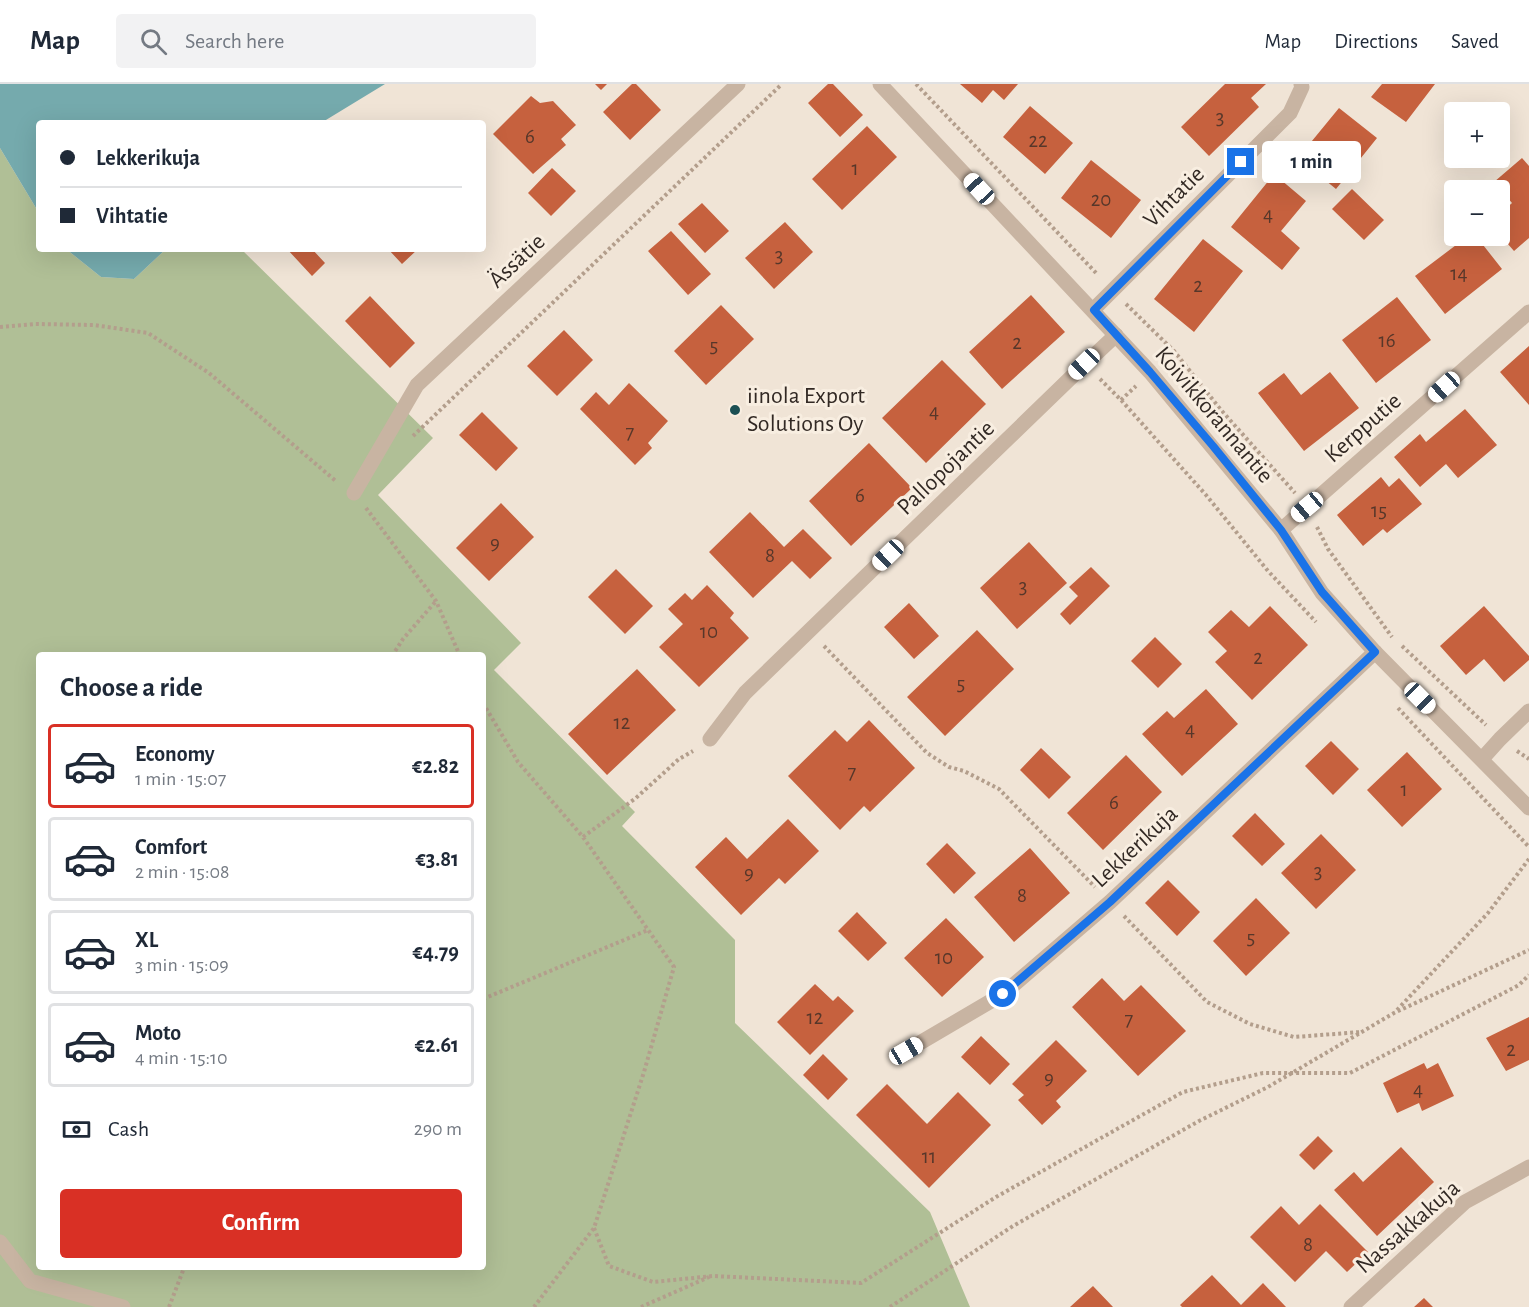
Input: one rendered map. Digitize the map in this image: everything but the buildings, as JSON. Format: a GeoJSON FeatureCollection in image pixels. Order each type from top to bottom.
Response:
{"type":"FeatureCollection","features":[{"type":"Feature","properties":{"kind":"street","name":"Ässätie"},"geometry":{"type":"LineString","coordinates":[[354,493],[417,385],[738,84]]}},
{"type":"Feature","properties":{"kind":"street","name":"Koivikkorannantie"},"geometry":{"type":"LineString","coordinates":[[880,84],[1094,310],[1164,389],[1281,530],[1322,592],[1375,652],[1529,808]]}},
{"type":"Feature","properties":{"kind":"street","name":"Vihtatie"},"geometry":{"type":"LineString","coordinates":[[1094,310],[1290,113],[1302,87],[1301,84]]}},
{"type":"Feature","properties":{"kind":"street","name":"Kerpputie"},"geometry":{"type":"LineString","coordinates":[[1281,530],[1529,312]]}},
{"type":"Feature","properties":{"kind":"street","name":"Pallopojantie"},"geometry":{"type":"LineString","coordinates":[[710,739],[745,693],[1116,335]]}},
{"type":"Feature","properties":{"kind":"street","name":"Lekkerikuja"},"geometry":{"type":"LineString","coordinates":[[906,1051],[1003,994],[1110,902],[1375,652]]}},
{"type":"Feature","properties":{"kind":"street"},"geometry":{"type":"LineString","coordinates":[[1482,759],[1529,711]]}},
{"type":"Feature","properties":{"kind":"street","name":"Nassakkakuja"},"geometry":{"type":"LineString","coordinates":[[1351,1307],[1465,1202],[1529,1167]]}},
{"type":"Feature","properties":{"kind":"street"},"geometry":{"type":"LineString","coordinates":[[0,1242],[30,1281],[123,1307]]}},
{"type":"Feature","properties":{"kind":"path"},"geometry":{"type":"LineString","coordinates":[[411,438],[782,84]]}},
{"type":"Feature","properties":{"kind":"path"},"geometry":{"type":"LineString","coordinates":[[916,84],[1113,291],[1174,351],[1221,410],[1307,507],[1328,549],[1393,638]]}},
{"type":"Feature","properties":{"kind":"path"},"geometry":{"type":"LineString","coordinates":[[0,327],[35,324],[94,325],[147,333],[210,373],[351,494],[354,493],[436,601],[458,652]]}},
{"type":"Feature","properties":{"kind":"path"},"geometry":{"type":"LineString","coordinates":[[1084,364],[1121,400]]}},
{"type":"Feature","properties":{"kind":"path"},"geometry":{"type":"LineString","coordinates":[[395,652],[436,601]]}},
{"type":"Feature","properties":{"kind":"path"},"geometry":{"type":"LineString","coordinates":[[809,630],[927,753],[949,767],[964,771],[999,789],[1207,1002],[1250,1024],[1293,1038],[1362,1032]]}},
{"type":"Feature","properties":{"kind":"path"},"geometry":{"type":"LineString","coordinates":[[1401,645],[1500,739],[1529,759]]}},
{"type":"Feature","properties":{"kind":"path"},"geometry":{"type":"LineString","coordinates":[[486,708],[518,762],[583,837],[674,967],[644,1072],[594,1228],[534,1307]]}},
{"type":"Feature","properties":{"kind":"path"},"geometry":{"type":"LineString","coordinates":[[583,837],[636,798],[679,759],[710,739]]}},
{"type":"Feature","properties":{"kind":"path"},"geometry":{"type":"LineString","coordinates":[[1394,1012],[1488,913],[1529,859]]}},
{"type":"Feature","properties":{"kind":"path"},"geometry":{"type":"LineString","coordinates":[[486,998],[648,930]]}},
{"type":"Feature","properties":{"kind":"path"},"geometry":{"type":"LineString","coordinates":[[890,1307],[1013,1226],[1199,1121],[1268,1088],[1394,1012],[1529,950]]}},
{"type":"Feature","properties":{"kind":"path"},"geometry":{"type":"LineString","coordinates":[[594,1228],[609,1266],[653,1282],[713,1275],[861,1283],[996,1197],[1183,1092],[1263,1073],[1350,1073],[1519,985],[1529,975]]}},
{"type":"Feature","properties":{"kind":"path"},"geometry":{"type":"LineString","coordinates":[[169,1307],[183,1270]]}},
{"type":"Feature","properties":{"kind":"path"},"geometry":{"type":"LineString","coordinates":[[641,1307],[713,1275]]}},
{"type":"Feature","properties":{"kind":"green space"},"geometry":{"type":"Polygon","coordinates":[[[0,148],[36,208],[36,252],[70,252],[101,277],[134,279],[163,252],[244,252],[433,438],[378,495],[521,643],[494,670],[635,812],[622,826],[735,940],[735,1023],[930,1212],[970,1307],[0,1307],[0,148]]]}},
{"type":"Feature","properties":{"kind":"water"},"geometry":{"type":"Polygon","coordinates":[[[0,84],[385,84],[326,120],[36,120],[36,208],[0,148],[0,84]]]}},
{"type":"Feature","properties":{"kind":"water"},"geometry":{"type":"Polygon","coordinates":[[[70,252],[163,252],[134,279],[101,277],[70,252]]]}},
{"type":"Feature","properties":{"kind":"place","name":"iinola Export Solutions Oy"},"geometry":{"type":"Point","coordinates":[735,410]}},
{"type":"Feature","properties":{"kind":"route"},"geometry":{"type":"LineString","coordinates":[[1003,994],[1110,902],[1375,652],[1322,592],[1281,530],[1213,446],[1094,310],[1241,162]]}}]}
